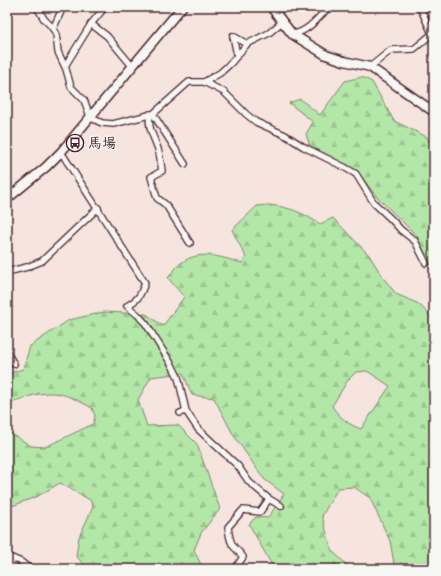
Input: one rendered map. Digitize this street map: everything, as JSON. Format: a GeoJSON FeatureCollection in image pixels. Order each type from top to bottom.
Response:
{"type":"FeatureCollection","features":[{"type":"Feature","properties":{"kind":"street"},"geometry":{"type":"LineString","coordinates":[[37,7],[56,34],[58,52],[65,66],[71,87],[84,100],[90,116],[102,123],[113,124],[152,114]]}},
{"type":"Feature","properties":{"kind":"street"},"geometry":{"type":"LineString","coordinates":[[53,29],[63,7]]}},
{"type":"Feature","properties":{"kind":"street"},"geometry":{"type":"LineString","coordinates":[[65,66],[91,24],[105,7]]}},
{"type":"Feature","properties":{"kind":"street"},"geometry":{"type":"LineString","coordinates":[[7,199],[46,167],[61,152],[182,7]]}},
{"type":"Feature","properties":{"kind":"street"},"geometry":{"type":"LineString","coordinates":[[271,7],[292,34],[326,55],[370,67],[434,112]]}},
{"type":"Feature","properties":{"kind":"street"},"geometry":{"type":"LineString","coordinates":[[292,34],[298,34],[308,27],[329,7]]}},
{"type":"Feature","properties":{"kind":"street"},"geometry":{"type":"LineString","coordinates":[[370,67],[391,50],[414,49],[433,35],[420,7]]}},
{"type":"Feature","properties":{"kind":"street"},"geometry":{"type":"LineString","coordinates":[[204,82],[220,73],[231,63],[247,44],[269,33],[282,22]]}},
{"type":"Feature","properties":{"kind":"street"},"geometry":{"type":"LineString","coordinates":[[91,24],[107,36],[132,66]]}},
{"type":"Feature","properties":{"kind":"street"},"geometry":{"type":"LineString","coordinates":[[237,55],[233,36],[247,44]]}},
{"type":"Feature","properties":{"kind":"street"},"geometry":{"type":"LineString","coordinates":[[190,243],[166,206],[157,198],[151,177],[162,171],[158,150],[149,121],[152,114],[188,82],[204,82],[224,92],[256,122],[285,135],[304,147],[356,174],[374,203],[415,242],[426,263]]}},
{"type":"Feature","properties":{"kind":"street"},"geometry":{"type":"LineString","coordinates":[[152,114],[185,164]]}},
{"type":"Feature","properties":{"kind":"street"},"geometry":{"type":"LineString","coordinates":[[61,152],[145,283],[140,296],[136,301],[127,306],[146,324],[172,365],[178,377],[183,412],[198,429],[238,466],[249,482],[269,499],[281,506]]}},
{"type":"Feature","properties":{"kind":"street"},"geometry":{"type":"LineString","coordinates":[[7,272],[27,267],[42,260],[98,208]]}},
{"type":"Feature","properties":{"kind":"street"},"geometry":{"type":"LineString","coordinates":[[7,353],[14,364]]}},
{"type":"Feature","properties":{"kind":"street"},"geometry":{"type":"LineString","coordinates":[[235,569],[243,557],[233,546],[229,536],[228,527],[243,510],[260,512],[269,499]]}},
{"type":"Feature","properties":{"kind":"street"},"geometry":{"type":"LineString","coordinates":[[7,556],[21,562],[30,569]]}},
{"type":"Feature","properties":{"kind":"street"},"geometry":{"type":"LineString","coordinates":[[7,560],[18,569]]}},
{"type":"Feature","properties":{"kind":"green space"},"geometry":{"type":"Polygon","coordinates":[[[362,77],[372,82],[394,121],[427,137],[432,147],[429,173],[434,177],[434,268],[430,264],[417,236],[376,196],[358,172],[313,155],[306,134],[313,122],[289,103],[300,99],[320,115],[345,81],[362,77]]]}},
{"type":"Feature","properties":{"kind":"green space"},"geometry":{"type":"Polygon","coordinates":[[[268,205],[283,207],[301,213],[320,224],[333,218],[369,255],[382,276],[396,294],[419,304],[434,320],[434,569],[395,569],[390,541],[370,498],[354,487],[338,488],[322,516],[332,551],[351,569],[274,569],[249,524],[256,517],[268,518],[284,494],[264,479],[234,436],[214,398],[192,395],[183,373],[151,377],[138,400],[147,426],[178,425],[197,444],[220,509],[201,533],[194,550],[203,569],[88,569],[76,556],[79,537],[93,507],[90,500],[60,483],[38,496],[7,508],[7,431],[31,446],[45,447],[93,424],[95,416],[92,408],[72,398],[55,393],[34,395],[7,404],[7,374],[23,369],[30,346],[69,320],[104,312],[146,314],[163,326],[184,297],[168,278],[177,266],[195,256],[203,255],[242,263],[246,257],[232,230],[257,206],[268,205]],[[367,371],[356,372],[348,380],[332,406],[345,420],[361,429],[390,386],[367,371]]]}},
{"type":"Feature","properties":{"kind":"waterway"},"geometry":{"type":"LineString","coordinates":[[428,7],[434,20]]}},
{"type":"Feature","properties":{"kind":"place","name":"馬場"},"geometry":{"type":"Point","coordinates":[75,143]}}]}
